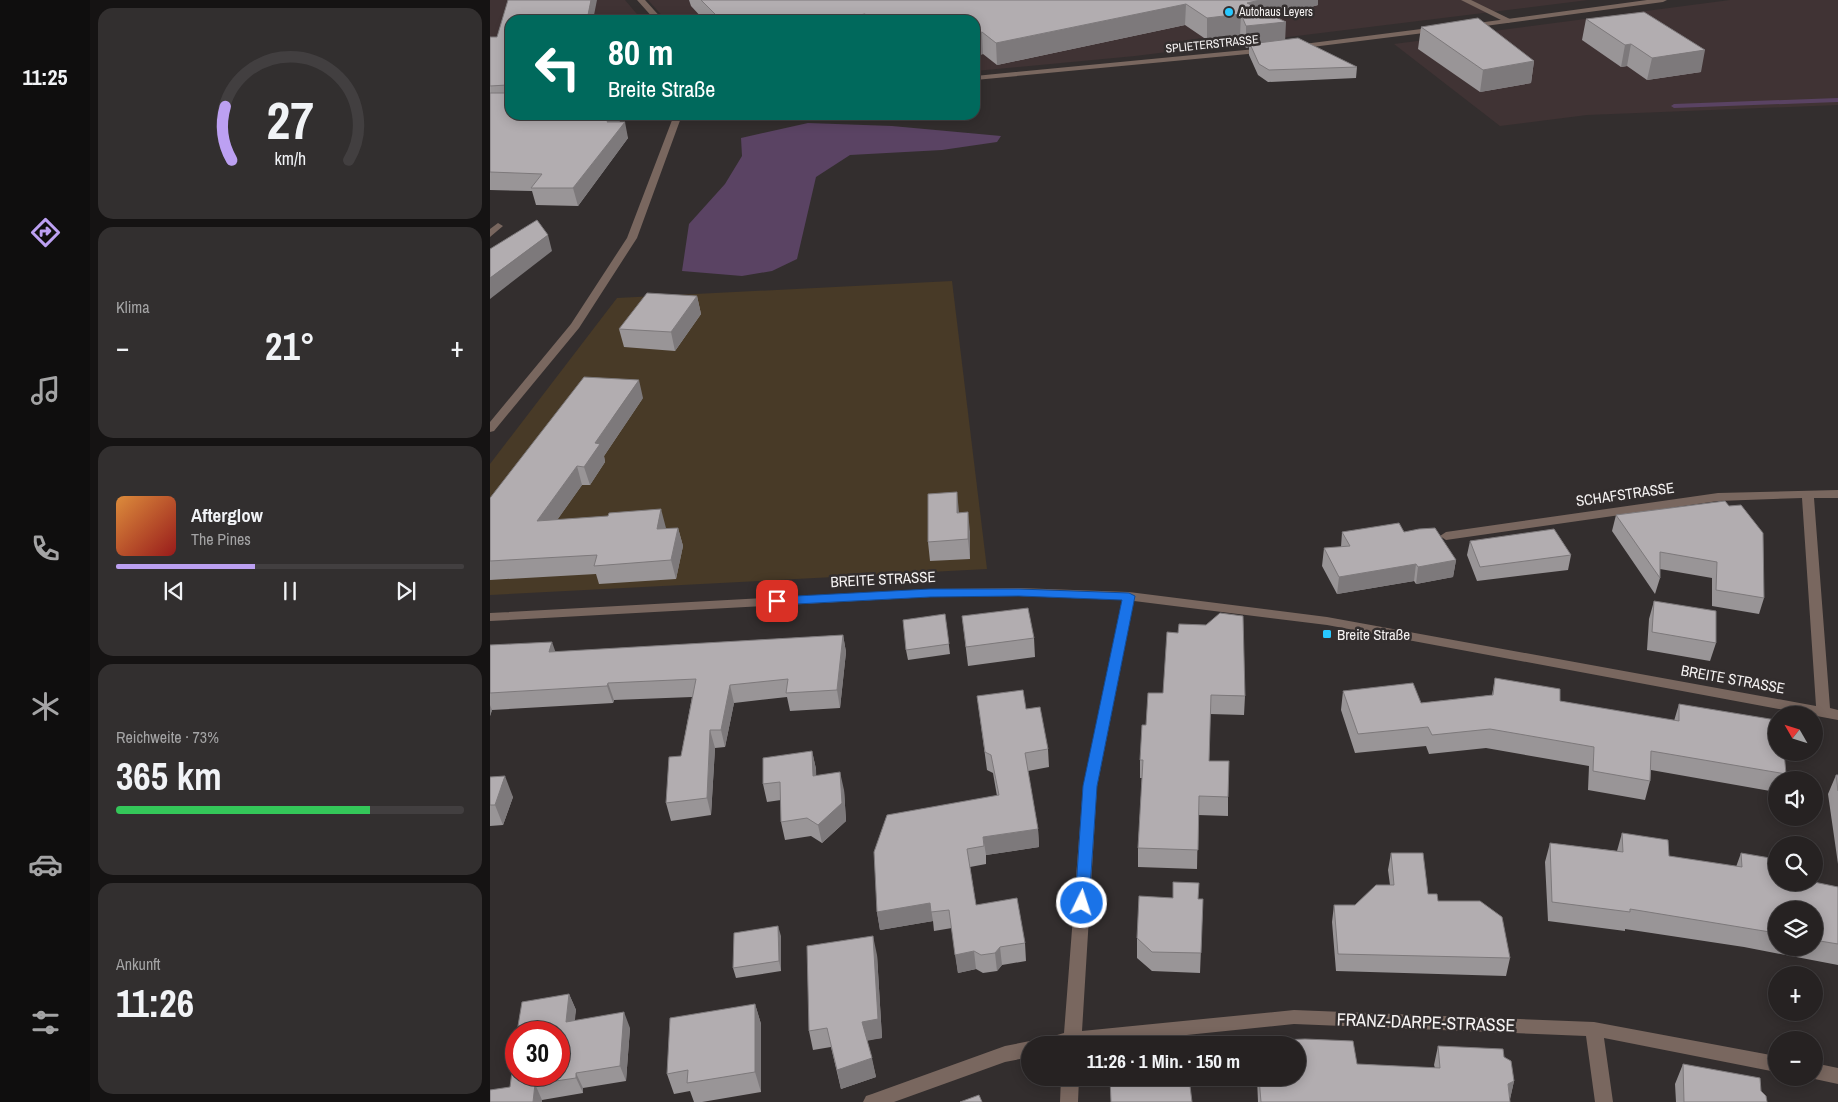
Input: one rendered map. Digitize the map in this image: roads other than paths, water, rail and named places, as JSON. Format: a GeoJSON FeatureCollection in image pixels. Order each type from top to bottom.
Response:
{"type":"FeatureCollection","features":[{"type":"Feature","properties":{"kind":"street"},"geometry":{"type":"LineString","coordinates":[[641,0],[654,15]]}},
{"type":"Feature","properties":{"kind":"street"},"geometry":{"type":"LineString","coordinates":[[1465,0],[1510,21]]}},
{"type":"Feature","properties":{"kind":"street"},"geometry":{"type":"LineString","coordinates":[[1460,27],[1663,0]]}},
{"type":"Feature","properties":{"kind":"street"},"geometry":{"type":"LineString","coordinates":[[1292,47],[1450,28]]}},
{"type":"Feature","properties":{"kind":"street","name":"SPLIETERSTRASSE"},"geometry":{"type":"LineString","coordinates":[[980,78],[1272,49]]}},
{"type":"Feature","properties":{"kind":"street"},"geometry":{"type":"LineString","coordinates":[[490,429],[575,326],[632,238],[676,120]]}},
{"type":"Feature","properties":{"kind":"street"},"geometry":{"type":"LineString","coordinates":[[490,234],[494,226]]}},
{"type":"Feature","properties":{"kind":"street","name":"SCHAFSTRASSE"},"geometry":{"type":"LineString","coordinates":[[1446,536],[1718,496],[1838,494]]}},
{"type":"Feature","properties":{"kind":"street"},"geometry":{"type":"LineString","coordinates":[[1808,495],[1823,706]]}},
{"type":"Feature","properties":{"kind":"street","name":"BREITE STRASSE"},"geometry":{"type":"LineString","coordinates":[[490,617],[930,593],[1019,592],[1129,596],[1327,621],[1790,706]]}},
{"type":"Feature","properties":{"kind":"street"},"geometry":{"type":"LineString","coordinates":[[1072,1036],[1090,786],[1129,596]]}},
{"type":"Feature","properties":{"kind":"street","name":"BREITE STRASSE"},"geometry":{"type":"LineString","coordinates":[[1823,712],[1838,715]]}},
{"type":"Feature","properties":{"kind":"street","name":"FRANZ-DARPE-STRASSE"},"geometry":{"type":"LineString","coordinates":[[1125,1036],[1294,1017],[1594,1029],[1768,1062]]}},
{"type":"Feature","properties":{"kind":"street"},"geometry":{"type":"LineString","coordinates":[[1594,1029],[1604,1102]]}},
{"type":"Feature","properties":{"kind":"street"},"geometry":{"type":"LineString","coordinates":[[872,1102],[1005,1054],[1021,1050]]}},
{"type":"Feature","properties":{"kind":"street"},"geometry":{"type":"LineString","coordinates":[[1823,1073],[1838,1076]]}},
{"type":"Feature","properties":{"kind":"street"},"geometry":{"type":"LineString","coordinates":[[1069,1102],[1070,1086]]}},
{"type":"Feature","properties":{"kind":"waterway"},"geometry":{"type":"LineString","coordinates":[[1674,106],[1838,100]]}},
{"type":"Feature","properties":{"kind":"place","name":"Autohaus Leyers"},"geometry":{"type":"Point","coordinates":[1229,12]}},
{"type":"Feature","properties":{"kind":"place","name":"Breite Straße"},"geometry":{"type":"Point","coordinates":[1327,634]}}]}
